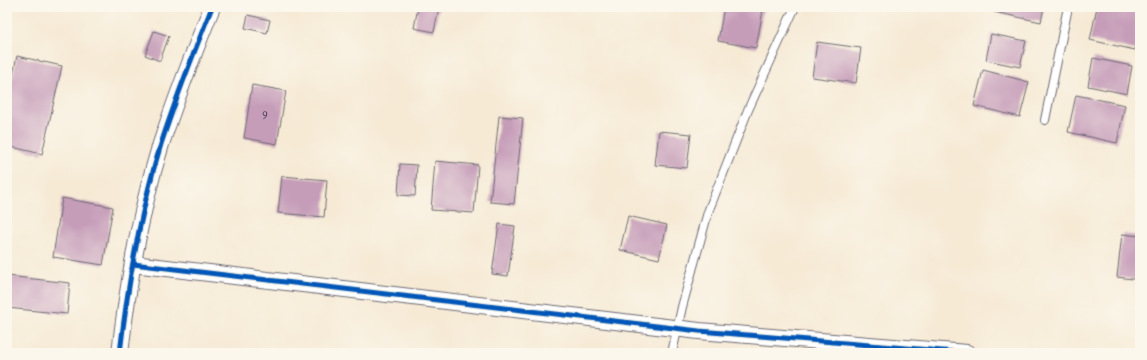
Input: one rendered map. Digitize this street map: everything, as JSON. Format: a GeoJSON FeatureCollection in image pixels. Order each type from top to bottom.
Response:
{"type":"FeatureCollection","features":[{"type":"Feature","properties":{"kind":"street"},"geometry":{"type":"LineString","coordinates":[[120,353],[126,301],[139,228],[161,145],[192,56],[212,7]]}},
{"type":"Feature","properties":{"kind":"street"},"geometry":{"type":"LineString","coordinates":[[132,264],[678,328],[967,353]]}},
{"type":"Feature","properties":{"kind":"lane"},"geometry":{"type":"LineString","coordinates":[[672,353],[708,212],[748,110],[795,7]]}},
{"type":"Feature","properties":{"kind":"lane"},"geometry":{"type":"LineString","coordinates":[[1045,120],[1068,7]]}},
{"type":"Feature","properties":{"kind":"building"},"geometry":{"type":"Polygon","coordinates":[[[418,7],[439,7],[434,32],[414,28],[418,7]]]}},
{"type":"Feature","properties":{"kind":"building"},"geometry":{"type":"Polygon","coordinates":[[[724,7],[747,7],[763,10],[756,48],[718,41],[724,7]]]}},
{"type":"Feature","properties":{"kind":"building"},"geometry":{"type":"Polygon","coordinates":[[[995,7],[1044,7],[1041,22],[994,12],[995,7]]]}},
{"type":"Feature","properties":{"kind":"building"},"geometry":{"type":"Polygon","coordinates":[[[1097,7],[1140,7],[1140,29],[1135,50],[1090,40],[1097,7]]]}},
{"type":"Feature","properties":{"kind":"building"},"geometry":{"type":"Polygon","coordinates":[[[248,15],[270,20],[267,33],[245,28],[248,15]]]}},
{"type":"Feature","properties":{"kind":"building"},"geometry":{"type":"Polygon","coordinates":[[[154,31],[169,36],[160,61],[145,55],[154,31]]]}},
{"type":"Feature","properties":{"kind":"building"},"geometry":{"type":"Polygon","coordinates":[[[991,34],[1026,41],[1020,67],[986,60],[991,34]]]}},
{"type":"Feature","properties":{"kind":"building"},"geometry":{"type":"Polygon","coordinates":[[[817,42],[861,48],[856,83],[812,77],[817,42]]]}},
{"type":"Feature","properties":{"kind":"building"},"geometry":{"type":"Polygon","coordinates":[[[17,56],[62,66],[42,154],[7,146],[7,101],[17,56]]]}},
{"type":"Feature","properties":{"kind":"building"},"geometry":{"type":"Polygon","coordinates":[[[1093,58],[1132,66],[1127,94],[1088,86],[1093,58]]]}},
{"type":"Feature","properties":{"kind":"building"},"geometry":{"type":"Polygon","coordinates":[[[983,70],[1029,82],[1020,117],[974,106],[983,70]]]}},
{"type":"Feature","properties":{"kind":"building"},"geometry":{"type":"Polygon","coordinates":[[[252,85],[286,91],[277,144],[244,138],[252,85]]]}},
{"type":"Feature","properties":{"kind":"building"},"geometry":{"type":"Polygon","coordinates":[[[1076,95],[1125,105],[1117,143],[1068,132],[1076,95]]]}},
{"type":"Feature","properties":{"kind":"building"},"geometry":{"type":"Polygon","coordinates":[[[499,116],[523,118],[514,204],[490,202],[499,116]]]}},
{"type":"Feature","properties":{"kind":"building"},"geometry":{"type":"Polygon","coordinates":[[[659,131],[691,134],[687,168],[655,165],[659,131]]]}},
{"type":"Feature","properties":{"kind":"building"},"geometry":{"type":"Polygon","coordinates":[[[435,161],[478,165],[474,213],[431,210],[435,161]]]}},
{"type":"Feature","properties":{"kind":"building"},"geometry":{"type":"Polygon","coordinates":[[[400,164],[417,165],[415,196],[398,195],[400,164]]]}},
{"type":"Feature","properties":{"kind":"building"},"geometry":{"type":"Polygon","coordinates":[[[282,176],[327,180],[324,217],[278,213],[282,176]]]}},
{"type":"Feature","properties":{"kind":"building"},"geometry":{"type":"Polygon","coordinates":[[[62,198],[113,207],[103,265],[53,257],[62,198]]]}},
{"type":"Feature","properties":{"kind":"building"},"geometry":{"type":"Polygon","coordinates":[[[628,216],[667,225],[659,259],[620,250],[628,216]]]}},
{"type":"Feature","properties":{"kind":"building"},"geometry":{"type":"Polygon","coordinates":[[[499,224],[515,226],[508,276],[492,274],[499,224]]]}},
{"type":"Feature","properties":{"kind":"building"},"geometry":{"type":"Polygon","coordinates":[[[1122,234],[1140,236],[1140,280],[1117,277],[1122,234]]]}},
{"type":"Feature","properties":{"kind":"building"},"geometry":{"type":"Polygon","coordinates":[[[7,276],[70,283],[67,314],[7,308],[7,276]]]}},
{"type":"Feature","properties":{"kind":"cycle path"},"geometry":{"type":"LineString","coordinates":[[120,353],[136,247],[147,195],[161,144],[212,7]]}},
{"type":"Feature","properties":{"kind":"cycle path"},"geometry":{"type":"LineString","coordinates":[[133,264],[699,331],[967,353]]}}]}
